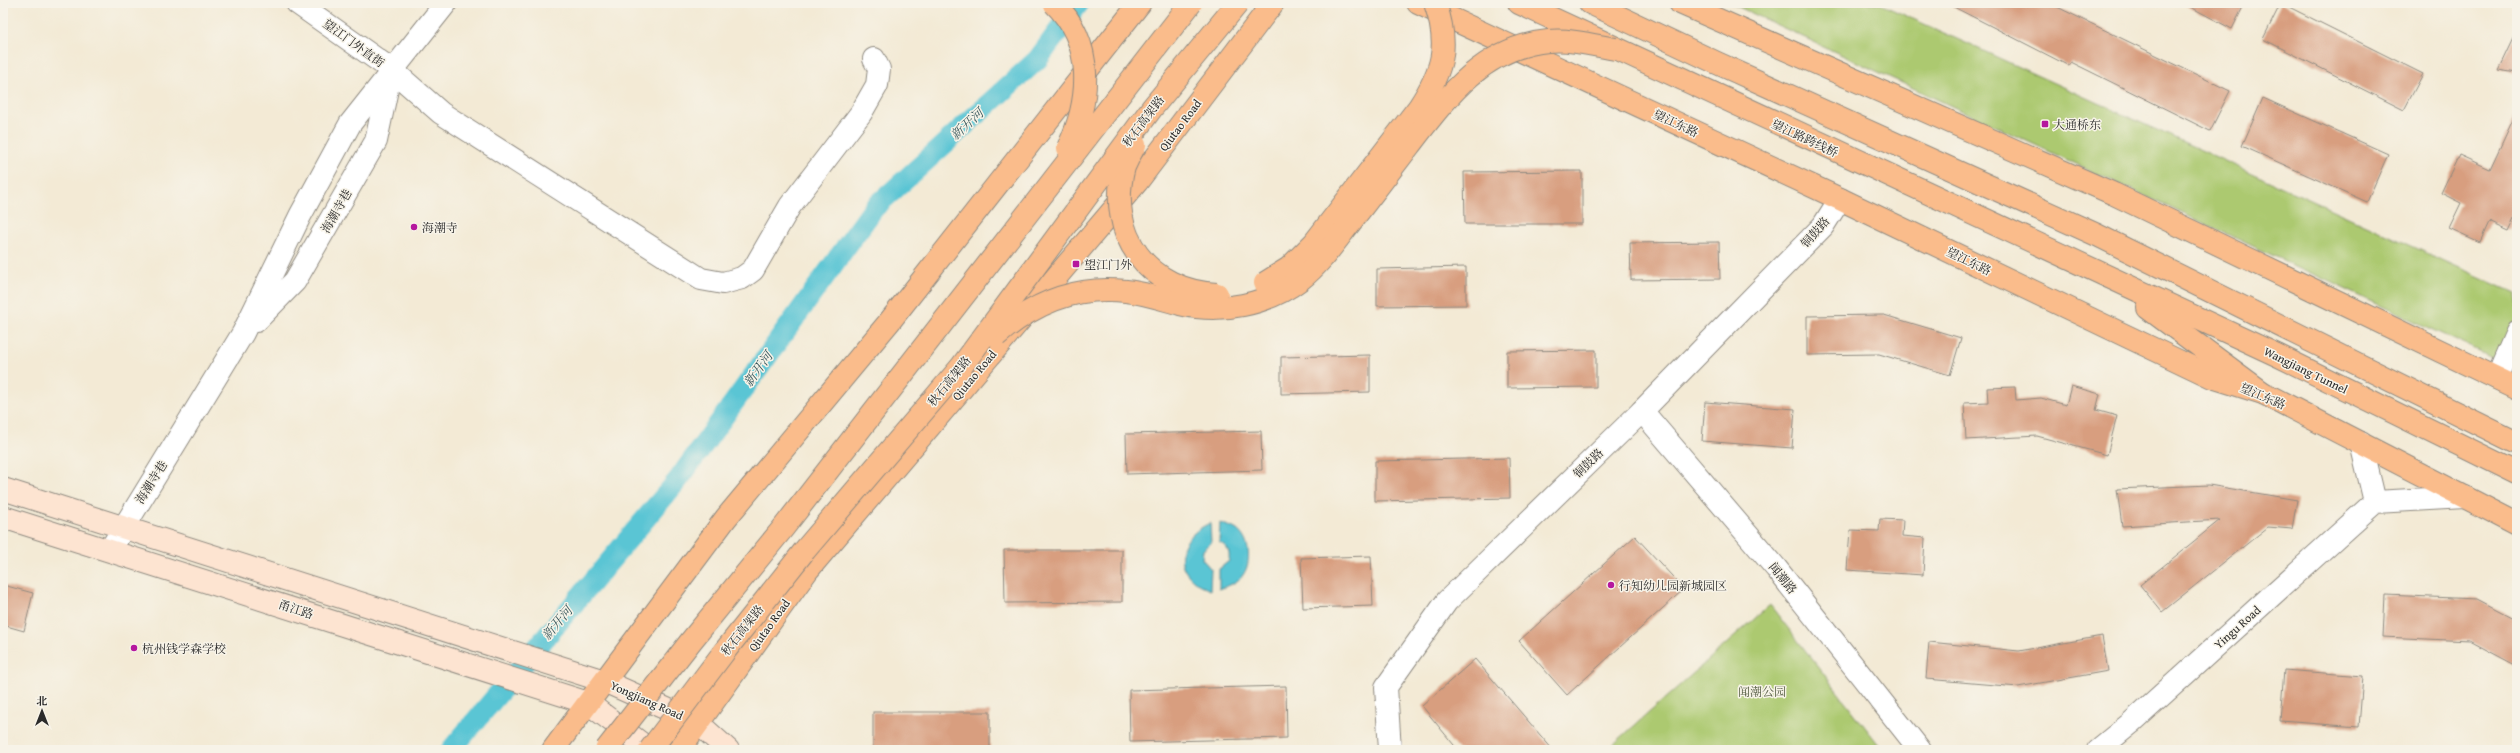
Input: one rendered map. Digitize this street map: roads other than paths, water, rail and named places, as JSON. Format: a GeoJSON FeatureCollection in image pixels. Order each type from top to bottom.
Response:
{"type":"FeatureCollection","features":[{"type":"Feature","properties":{"kind":"main road"},"geometry":{"type":"LineString","coordinates":[[1052,180],[1080,118],[1086,90],[1085,61],[1077,34],[1054,3]]}},
{"type":"Feature","properties":{"kind":"main road"},"geometry":{"type":"LineString","coordinates":[[553,750],[726,518],[885,327],[1140,3]]}},
{"type":"Feature","properties":{"kind":"main road"},"geometry":{"type":"LineString","coordinates":[[606,750],[784,527],[1052,180],[1191,3]]}},
{"type":"Feature","properties":{"kind":"main road","name":"秋石高架路"},"geometry":{"type":"LineString","coordinates":[[650,750],[724,652],[805,550],[961,367],[1152,108],[1238,3]]}},
{"type":"Feature","properties":{"kind":"main road","name":"Qiutao Road"},"geometry":{"type":"LineString","coordinates":[[679,750],[807,571],[1137,182],[1273,3]]}},
{"type":"Feature","properties":{"kind":"main road","name":"望江东路"},"geometry":{"type":"LineString","coordinates":[[1418,3],[1840,199],[2212,377],[2263,393],[2517,524]]}},
{"type":"Feature","properties":{"kind":"main road"},"geometry":{"type":"LineString","coordinates":[[1152,108],[1125,167],[1120,197],[1123,222],[1131,247],[1151,269],[1165,280],[1188,290],[1223,294],[1246,291],[1263,285],[1290,268],[1314,243],[1419,107],[1432,87],[1444,52],[1444,33],[1434,3]]}},
{"type":"Feature","properties":{"kind":"main road","name":"望江路跨线桥"},"geometry":{"type":"LineString","coordinates":[[1518,3],[2099,274]]}},
{"type":"Feature","properties":{"kind":"main road"},"geometry":{"type":"LineString","coordinates":[[1590,3],[1717,63],[2097,235],[2517,443]]}},
{"type":"Feature","properties":{"kind":"main road"},"geometry":{"type":"LineString","coordinates":[[1627,3],[1640,18],[1692,44],[1717,63]]}},
{"type":"Feature","properties":{"kind":"main road"},"geometry":{"type":"LineString","coordinates":[[1680,3],[2114,194],[2517,388]]}},
{"type":"Feature","properties":{"kind":"main road"},"geometry":{"type":"LineString","coordinates":[[961,367],[1017,317],[1044,302],[1069,294],[1089,290],[1126,291],[1211,309],[1245,306],[1274,294],[1301,279],[1325,255],[1444,101],[1472,73],[1497,56],[1548,41],[1578,41],[1615,49]]}},
{"type":"Feature","properties":{"kind":"main road"},"geometry":{"type":"LineString","coordinates":[[2099,274],[2221,360],[2263,393]]}},
{"type":"Feature","properties":{"kind":"main road","name":"Wangjiang Tunnel"},"geometry":{"type":"LineString","coordinates":[[2099,274],[2279,356],[2517,473]]}},
{"type":"Feature","properties":{"kind":"main road"},"geometry":{"type":"LineString","coordinates":[[3,488],[123,527]]}},
{"type":"Feature","properties":{"kind":"main road","name":"甬江路"},"geometry":{"type":"LineString","coordinates":[[3,517],[588,703]]}},
{"type":"Feature","properties":{"kind":"main road","name":"Yongjiang Road"},"geometry":{"type":"LineString","coordinates":[[123,527],[604,681],[698,723],[728,750]]}},
{"type":"Feature","properties":{"kind":"main road"},"geometry":{"type":"LineString","coordinates":[[588,703],[650,750]]}},
{"type":"Feature","properties":{"kind":"street","name":"望江门外直街"},"geometry":{"type":"LineString","coordinates":[[297,3],[392,70],[448,117],[701,278],[723,283],[742,278],[753,270],[790,206],[861,113],[877,84],[879,69],[874,59]]}},
{"type":"Feature","properties":{"kind":"street","name":"海潮寺巷"},"geometry":{"type":"LineString","coordinates":[[110,550],[243,333],[300,216],[350,124],[446,3]]}},
{"type":"Feature","properties":{"kind":"street","name":"海潮寺巷"},"geometry":{"type":"LineString","coordinates":[[243,333],[295,280],[376,141],[392,70]]}},
{"type":"Feature","properties":{"kind":"street","name":"铜鼓路"},"geometry":{"type":"LineString","coordinates":[[1390,750],[1386,687],[1447,601],[1642,411],[1823,226],[1840,199]]}},
{"type":"Feature","properties":{"kind":"street"},"geometry":{"type":"LineString","coordinates":[[2497,378],[2517,332]]}},
{"type":"Feature","properties":{"kind":"street","name":"闻潮路"},"geometry":{"type":"LineString","coordinates":[[1642,411],[1776,568],[1920,750]]}},
{"type":"Feature","properties":{"kind":"street"},"geometry":{"type":"LineString","coordinates":[[2360,443],[2375,502],[2465,497]]}},
{"type":"Feature","properties":{"kind":"street","name":"Yingu Road"},"geometry":{"type":"LineString","coordinates":[[2098,750],[2131,723],[2375,502]]}},
{"type":"Feature","properties":{"kind":"water"},"geometry":{"type":"Polygon","coordinates":[[[1210,523],[1211,543],[1203,550],[1202,559],[1211,569],[1210,590],[1197,583],[1188,575],[1183,566],[1182,557],[1183,547],[1189,538],[1198,530],[1210,523]]]}},
{"type":"Feature","properties":{"kind":"water"},"geometry":{"type":"Polygon","coordinates":[[[1220,523],[1237,530],[1245,539],[1248,551],[1248,564],[1241,578],[1232,584],[1219,589],[1219,569],[1229,561],[1228,550],[1219,542],[1220,523]]]}},
{"type":"Feature","properties":{"kind":"waterway","name":"新开河"},"geometry":{"type":"LineString","coordinates":[[451,750],[678,480],[874,208],[1038,59],[1079,3]]}},
{"type":"Feature","properties":{"kind":"place","name":"大通桥东"},"geometry":{"type":"Point","coordinates":[2045,124]}},
{"type":"Feature","properties":{"kind":"place","name":"海潮寺"},"geometry":{"type":"Point","coordinates":[414,227]}},
{"type":"Feature","properties":{"kind":"place","name":"望江门外"},"geometry":{"type":"Point","coordinates":[1076,264]}},
{"type":"Feature","properties":{"kind":"place","name":"行知幼儿园新城园区"},"geometry":{"type":"Point","coordinates":[1611,585]}},
{"type":"Feature","properties":{"kind":"place","name":"杭州钱学森学校"},"geometry":{"type":"Point","coordinates":[134,648]}},
{"type":"Feature","properties":{"kind":"park label","name":"闻潮公园"},"geometry":{"type":"Point","coordinates":[1762,691]}}]}
